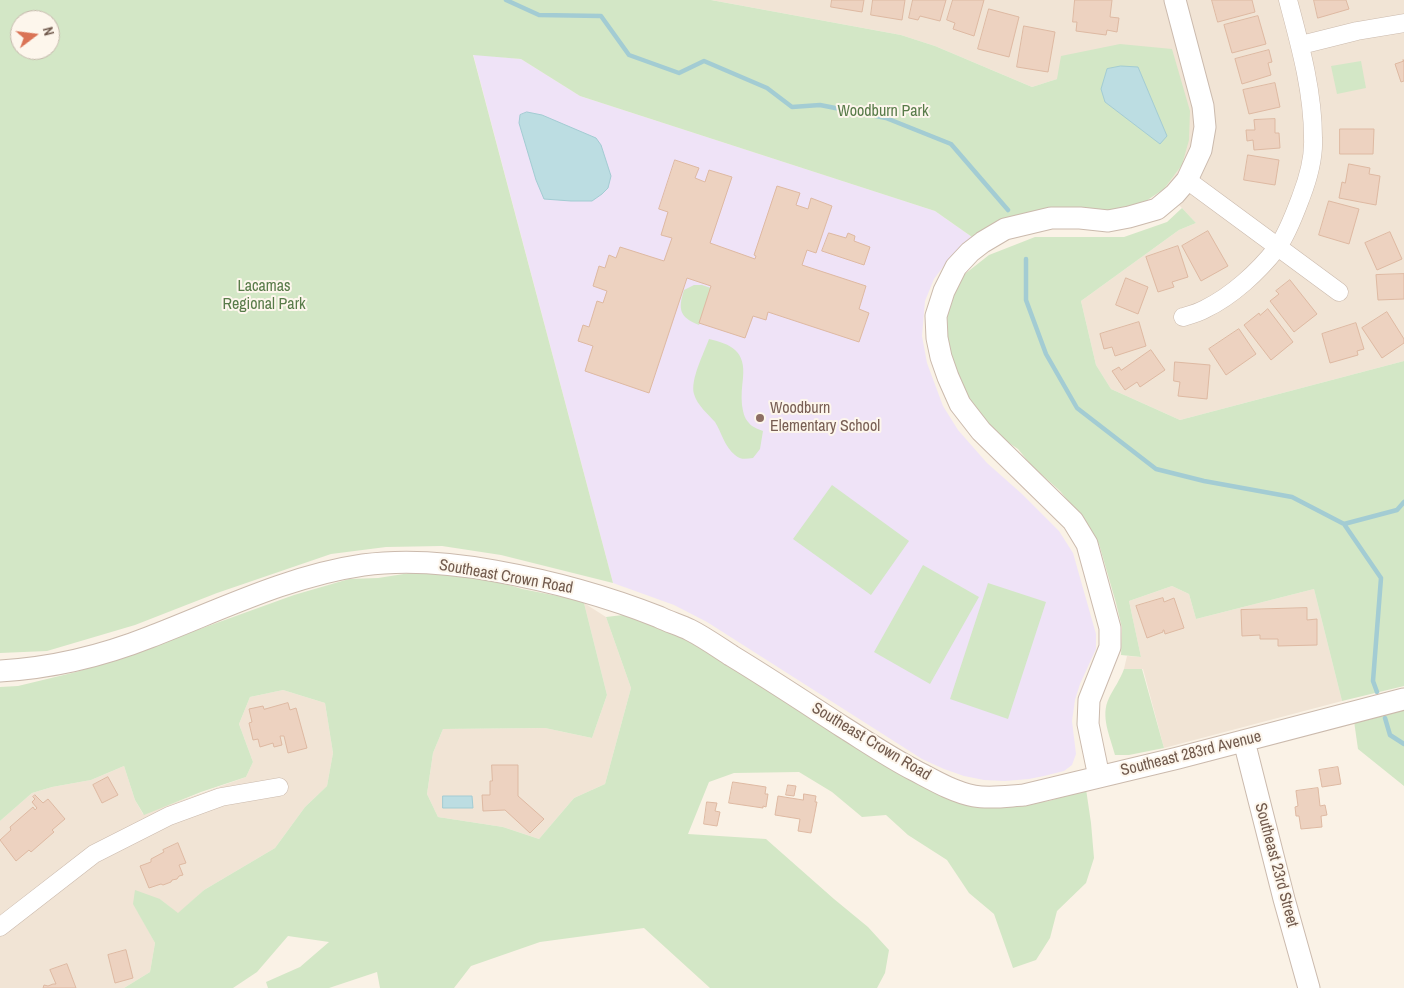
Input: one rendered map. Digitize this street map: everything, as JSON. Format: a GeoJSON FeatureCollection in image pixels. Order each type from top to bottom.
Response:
{"type":"FeatureCollection","features":[{"type":"Feature","properties":{"kind":"street"},"geometry":{"type":"LineString","coordinates":[[1099,777],[1088,724],[1089,700],[1110,648],[1110,628],[1087,544],[1072,521],[981,431],[960,404],[941,357],[937,338],[936,316],[944,291],[956,267],[970,252],[1005,229],[1051,218],[1080,218],[1108,221],[1129,217],[1157,209],[1175,194],[1187,180],[1201,150],[1205,127],[1203,106],[1175,0]]}},
{"type":"Feature","properties":{"kind":"street"},"geometry":{"type":"LineString","coordinates":[[1183,317],[1204,309],[1225,297],[1249,278],[1278,247],[1294,215],[1308,178],[1314,140],[1311,105],[1300,45],[1288,0]]}},
{"type":"Feature","properties":{"kind":"street"},"geometry":{"type":"LineString","coordinates":[[1300,45],[1357,31],[1404,23]]}},
{"type":"Feature","properties":{"kind":"street"},"geometry":{"type":"LineString","coordinates":[[1187,180],[1339,292]]}},
{"type":"Feature","properties":{"kind":"street","name":"Southeast Crown Road"},"geometry":{"type":"LineString","coordinates":[[0,671],[27,670],[89,657],[148,638],[239,601],[292,582],[328,572],[393,562],[440,563],[519,576],[594,594],[627,604],[690,630],[895,760],[952,789],[976,797]]}},
{"type":"Feature","properties":{"kind":"street","name":"Southeast 283rd Avenue"},"geometry":{"type":"LineString","coordinates":[[976,797],[1024,795],[1244,741],[1404,699]]}},
{"type":"Feature","properties":{"kind":"street","name":"Southeast 23rd Street"},"geometry":{"type":"LineString","coordinates":[[1244,741],[1284,899],[1309,988]]}},
{"type":"Feature","properties":{"kind":"street"},"geometry":{"type":"LineString","coordinates":[[0,927],[94,854],[169,816],[221,797],[279,787]]}},
{"type":"Feature","properties":{"kind":"shaded area"},"geometry":{"type":"Polygon","coordinates":[[[711,0],[1404,0],[1404,361],[1180,420],[1111,389],[1096,365],[1081,301],[1179,230],[1196,223],[1164,189],[1182,165],[1057,79],[1032,87],[935,46],[901,35],[711,0]]]}},
{"type":"Feature","properties":{"kind":"shaded area","name":"Woodburn Elementary School"},"geometry":{"type":"Polygon","coordinates":[[[473,54],[521,59],[580,96],[935,211],[972,237],[952,255],[934,279],[925,301],[922,336],[927,363],[943,406],[958,430],[987,463],[1059,531],[1073,553],[1096,634],[1096,649],[1075,700],[1072,721],[1076,754],[1072,765],[1064,771],[1044,776],[1005,781],[984,780],[944,769],[922,759],[707,622],[674,605],[613,583],[473,54]]]}},
{"type":"Feature","properties":{"kind":"shaded area"},"geometry":{"type":"Polygon","coordinates":[[[1172,586],[1189,594],[1196,619],[1314,589],[1342,701],[1164,748],[1143,669],[1124,669],[1127,656],[1141,657],[1129,601],[1172,586]]]}},
{"type":"Feature","properties":{"kind":"shaded area"},"geometry":{"type":"Polygon","coordinates":[[[584,603],[606,617],[631,688],[605,784],[574,798],[539,839],[503,827],[438,817],[427,794],[433,753],[443,729],[545,728],[592,738],[607,695],[584,603]]]}},
{"type":"Feature","properties":{"kind":"shaded area"},"geometry":{"type":"Polygon","coordinates":[[[283,690],[325,703],[333,753],[327,786],[305,807],[275,848],[204,890],[178,914],[160,899],[134,904],[155,943],[150,972],[124,988],[0,988],[0,821],[32,793],[52,787],[91,780],[124,766],[135,800],[143,814],[246,777],[253,762],[239,724],[250,697],[283,690]]]}},
{"type":"Feature","properties":{"kind":"green space","name":"Lacamas Regional Park"},"geometry":{"type":"Polygon","coordinates":[[[0,0],[711,0],[901,35],[935,46],[1032,87],[1057,79],[1061,56],[1120,44],[1172,49],[1190,111],[1189,140],[1182,165],[1164,189],[1140,205],[972,237],[935,211],[580,96],[521,59],[473,55],[613,583],[501,555],[442,546],[386,547],[331,554],[217,593],[135,625],[47,651],[0,653],[0,0]],[[1138,67],[1105,102],[1147,134],[1167,136],[1138,67]]]}},
{"type":"Feature","properties":{"kind":"green space"},"geometry":{"type":"Polygon","coordinates":[[[1361,61],[1366,88],[1337,94],[1331,66],[1361,61]]]}},
{"type":"Feature","properties":{"kind":"green space"},"geometry":{"type":"Polygon","coordinates":[[[1182,208],[1196,223],[1179,230],[1081,301],[1096,365],[1111,389],[1180,420],[1404,361],[1404,686],[1342,701],[1314,589],[1196,619],[1189,594],[1172,586],[1129,601],[1141,657],[1121,655],[1122,628],[1099,544],[1086,523],[1060,491],[1031,465],[1018,449],[993,432],[976,411],[960,383],[948,355],[947,312],[961,277],[989,255],[1035,237],[1124,237],[1167,222],[1182,208]]]}},
{"type":"Feature","properties":{"kind":"green space"},"geometry":{"type":"Polygon","coordinates":[[[694,285],[711,288],[699,325],[687,319],[681,307],[684,290],[694,285]]]}},
{"type":"Feature","properties":{"kind":"green space"},"geometry":{"type":"Polygon","coordinates":[[[709,339],[730,346],[742,361],[742,402],[744,414],[750,424],[763,431],[760,449],[753,458],[737,457],[731,451],[715,422],[695,398],[694,381],[709,339]]]}},
{"type":"Feature","properties":{"kind":"green space"},"geometry":{"type":"Polygon","coordinates":[[[832,485],[909,541],[871,595],[793,539],[832,485]]]}},
{"type":"Feature","properties":{"kind":"green space"},"geometry":{"type":"Polygon","coordinates":[[[923,565],[979,597],[930,684],[874,652],[923,565]]]}},
{"type":"Feature","properties":{"kind":"green space"},"geometry":{"type":"Polygon","coordinates":[[[423,571],[496,581],[584,603],[607,695],[592,738],[545,728],[443,729],[433,753],[427,794],[438,817],[503,827],[539,839],[574,798],[605,784],[631,688],[606,617],[623,615],[671,631],[947,795],[1026,804],[1049,801],[1086,789],[1094,858],[1086,883],[1057,911],[1050,938],[1036,960],[1013,968],[994,914],[969,893],[947,860],[908,835],[886,815],[862,817],[832,792],[799,772],[734,773],[709,782],[688,834],[766,839],[868,927],[889,950],[885,973],[877,988],[710,988],[644,928],[540,942],[471,966],[454,988],[380,988],[377,972],[329,988],[268,988],[266,982],[300,967],[329,942],[288,936],[257,972],[233,988],[124,988],[150,972],[155,943],[133,904],[135,890],[160,899],[178,913],[204,890],[275,848],[305,807],[327,786],[333,753],[325,703],[283,690],[250,697],[239,724],[253,762],[246,777],[201,792],[144,815],[135,800],[124,766],[91,780],[52,787],[32,793],[0,821],[0,687],[18,686],[76,672],[294,595],[349,579],[378,578],[423,571]]]}},
{"type":"Feature","properties":{"kind":"green space"},"geometry":{"type":"Polygon","coordinates":[[[988,583],[1046,602],[1008,719],[950,699],[988,583]]]}},
{"type":"Feature","properties":{"kind":"green space"},"geometry":{"type":"Polygon","coordinates":[[[1124,669],[1142,669],[1164,748],[1129,755],[1115,755],[1105,712],[1109,698],[1124,669]]]}},
{"type":"Feature","properties":{"kind":"green space"},"geometry":{"type":"Polygon","coordinates":[[[1404,707],[1404,786],[1358,749],[1354,721],[1404,707]]]}},
{"type":"Feature","properties":{"kind":"water"},"geometry":{"type":"Polygon","coordinates":[[[1121,66],[1138,67],[1167,136],[1160,144],[1105,102],[1101,89],[1107,69],[1121,66]]]}},
{"type":"Feature","properties":{"kind":"water"},"geometry":{"type":"Polygon","coordinates":[[[527,112],[542,115],[596,138],[601,145],[611,176],[608,188],[602,194],[592,201],[544,199],[536,180],[519,123],[520,115],[527,112]]]}},
{"type":"Feature","properties":{"kind":"water"},"geometry":{"type":"Polygon","coordinates":[[[443,796],[472,796],[473,808],[443,808],[443,796]]]}},
{"type":"Feature","properties":{"kind":"building"},"geometry":{"type":"Polygon","coordinates":[[[832,0],[864,0],[862,12],[831,7],[832,0]]]}},
{"type":"Feature","properties":{"kind":"building"},"geometry":{"type":"Polygon","coordinates":[[[873,0],[905,0],[902,20],[871,15],[873,0]]]}},
{"type":"Feature","properties":{"kind":"building"},"geometry":{"type":"Polygon","coordinates":[[[913,0],[946,0],[940,21],[920,16],[918,20],[909,18],[913,0]]]}},
{"type":"Feature","properties":{"kind":"building"},"geometry":{"type":"Polygon","coordinates":[[[953,0],[984,0],[974,36],[953,29],[955,23],[947,20],[953,0]]]}},
{"type":"Feature","properties":{"kind":"building"},"geometry":{"type":"Polygon","coordinates":[[[1075,0],[1112,0],[1110,17],[1119,18],[1117,32],[1107,30],[1106,35],[1076,31],[1077,22],[1073,22],[1075,0]]]}},
{"type":"Feature","properties":{"kind":"building"},"geometry":{"type":"Polygon","coordinates":[[[1212,0],[1252,0],[1255,12],[1218,22],[1212,0]]]}},
{"type":"Feature","properties":{"kind":"building"},"geometry":{"type":"Polygon","coordinates":[[[1314,0],[1346,0],[1349,9],[1318,18],[1314,0]]]}},
{"type":"Feature","properties":{"kind":"building"},"geometry":{"type":"Polygon","coordinates":[[[989,9],[1019,17],[1009,57],[978,49],[989,9]]]}},
{"type":"Feature","properties":{"kind":"building"},"geometry":{"type":"Polygon","coordinates":[[[1258,16],[1266,44],[1232,53],[1224,25],[1258,16]]]}},
{"type":"Feature","properties":{"kind":"building"},"geometry":{"type":"Polygon","coordinates":[[[1024,26],[1055,32],[1048,72],[1017,67],[1024,26]]]}},
{"type":"Feature","properties":{"kind":"building"},"geometry":{"type":"Polygon","coordinates":[[[1269,50],[1272,62],[1268,63],[1271,75],[1242,84],[1235,59],[1269,50]]]}},
{"type":"Feature","properties":{"kind":"building"},"geometry":{"type":"Polygon","coordinates":[[[1404,61],[1404,81],[1401,82],[1395,64],[1404,61]]]}},
{"type":"Feature","properties":{"kind":"building"},"geometry":{"type":"Polygon","coordinates":[[[1275,83],[1280,107],[1249,114],[1243,90],[1275,83]]]}},
{"type":"Feature","properties":{"kind":"building"},"geometry":{"type":"Polygon","coordinates":[[[1275,119],[1275,133],[1279,133],[1280,148],[1254,150],[1253,140],[1247,141],[1246,130],[1255,130],[1254,120],[1275,119]]]}},
{"type":"Feature","properties":{"kind":"building"},"geometry":{"type":"Polygon","coordinates":[[[1340,129],[1374,129],[1373,154],[1340,154],[1340,129]]]}},
{"type":"Feature","properties":{"kind":"building"},"geometry":{"type":"Polygon","coordinates":[[[1248,155],[1279,160],[1275,185],[1244,180],[1248,155]]]}},
{"type":"Feature","properties":{"kind":"building"},"geometry":{"type":"Polygon","coordinates":[[[675,160],[699,168],[695,178],[705,182],[709,170],[732,177],[710,243],[755,259],[756,256],[754,255],[777,186],[800,193],[796,205],[808,209],[811,198],[832,206],[816,253],[807,250],[802,265],[866,286],[859,309],[869,313],[859,342],[768,312],[766,320],[753,316],[745,338],[699,323],[711,286],[687,278],[649,393],[585,371],[593,346],[578,341],[583,325],[589,327],[597,301],[603,303],[607,291],[593,286],[599,266],[605,268],[609,255],[616,258],[620,247],[664,261],[672,238],[661,235],[668,212],[659,209],[675,160]]]}},
{"type":"Feature","properties":{"kind":"building"},"geometry":{"type":"Polygon","coordinates":[[[1349,164],[1370,168],[1369,174],[1380,176],[1376,205],[1339,198],[1342,182],[1345,183],[1349,164]]]}},
{"type":"Feature","properties":{"kind":"building"},"geometry":{"type":"Polygon","coordinates":[[[1329,201],[1359,209],[1349,244],[1319,235],[1329,201]]]}},
{"type":"Feature","properties":{"kind":"building"},"geometry":{"type":"Polygon","coordinates":[[[1208,231],[1228,266],[1201,281],[1182,246],[1208,231]]]}},
{"type":"Feature","properties":{"kind":"building"},"geometry":{"type":"Polygon","coordinates":[[[1390,232],[1402,259],[1377,270],[1365,243],[1390,232]]]}},
{"type":"Feature","properties":{"kind":"building"},"geometry":{"type":"Polygon","coordinates":[[[829,233],[846,238],[848,233],[855,236],[854,241],[870,247],[864,265],[822,251],[829,233]]]}},
{"type":"Feature","properties":{"kind":"building"},"geometry":{"type":"Polygon","coordinates":[[[1178,246],[1188,277],[1172,282],[1174,287],[1158,292],[1146,257],[1178,246]]]}},
{"type":"Feature","properties":{"kind":"building"},"geometry":{"type":"Polygon","coordinates":[[[1404,274],[1404,299],[1378,300],[1376,275],[1404,274]]]}},
{"type":"Feature","properties":{"kind":"building"},"geometry":{"type":"Polygon","coordinates":[[[1126,278],[1148,287],[1138,314],[1116,305],[1126,278]]]}},
{"type":"Feature","properties":{"kind":"building"},"geometry":{"type":"Polygon","coordinates":[[[1290,280],[1317,314],[1294,332],[1270,301],[1279,294],[1276,291],[1290,280]]]}},
{"type":"Feature","properties":{"kind":"building"},"geometry":{"type":"Polygon","coordinates":[[[1268,309],[1293,342],[1271,360],[1244,325],[1259,313],[1260,315],[1268,309]]]}},
{"type":"Feature","properties":{"kind":"building"},"geometry":{"type":"Polygon","coordinates":[[[1387,312],[1404,339],[1404,343],[1382,358],[1362,328],[1387,312]]]}},
{"type":"Feature","properties":{"kind":"building"},"geometry":{"type":"Polygon","coordinates":[[[1139,322],[1146,346],[1115,356],[1112,347],[1104,349],[1100,334],[1139,322]]]}},
{"type":"Feature","properties":{"kind":"building"},"geometry":{"type":"Polygon","coordinates":[[[1356,323],[1364,349],[1357,351],[1358,355],[1330,363],[1322,334],[1356,323]]]}},
{"type":"Feature","properties":{"kind":"building"},"geometry":{"type":"Polygon","coordinates":[[[1239,329],[1256,354],[1226,375],[1209,349],[1239,329]]]}},
{"type":"Feature","properties":{"kind":"building"},"geometry":{"type":"Polygon","coordinates":[[[1151,350],[1165,370],[1140,387],[1137,382],[1125,390],[1112,371],[1119,367],[1121,370],[1151,350]]]}},
{"type":"Feature","properties":{"kind":"building"},"geometry":{"type":"Polygon","coordinates":[[[1175,362],[1210,365],[1207,399],[1178,396],[1180,382],[1174,381],[1175,362]]]}},
{"type":"Feature","properties":{"kind":"building"},"geometry":{"type":"Polygon","coordinates":[[[1163,598],[1164,602],[1174,598],[1184,628],[1165,634],[1163,630],[1163,632],[1147,638],[1136,606],[1163,598]]]}},
{"type":"Feature","properties":{"kind":"building"},"geometry":{"type":"Polygon","coordinates":[[[1307,608],[1307,620],[1317,619],[1317,645],[1278,646],[1278,639],[1260,639],[1260,635],[1242,636],[1241,610],[1307,608]]]}},
{"type":"Feature","properties":{"kind":"building"},"geometry":{"type":"Polygon","coordinates":[[[288,703],[290,710],[296,708],[307,748],[288,753],[284,736],[280,736],[282,745],[274,747],[273,743],[260,747],[258,739],[253,740],[249,723],[252,722],[249,709],[263,706],[264,709],[288,703]]]}},
{"type":"Feature","properties":{"kind":"building"},"geometry":{"type":"Polygon","coordinates":[[[492,765],[518,765],[518,796],[544,819],[530,833],[505,810],[483,811],[482,795],[490,795],[492,765]]]}},
{"type":"Feature","properties":{"kind":"building"},"geometry":{"type":"Polygon","coordinates":[[[1338,767],[1341,784],[1322,787],[1319,770],[1338,767]]]}},
{"type":"Feature","properties":{"kind":"building"},"geometry":{"type":"Polygon","coordinates":[[[108,777],[118,795],[102,803],[93,785],[108,777]]]}},
{"type":"Feature","properties":{"kind":"building"},"geometry":{"type":"Polygon","coordinates":[[[733,782],[766,787],[765,794],[768,794],[766,807],[729,803],[733,782]]]}},
{"type":"Feature","properties":{"kind":"building"},"geometry":{"type":"Polygon","coordinates":[[[788,785],[796,786],[794,796],[786,795],[788,785]]]}},
{"type":"Feature","properties":{"kind":"building"},"geometry":{"type":"Polygon","coordinates":[[[1318,788],[1320,806],[1325,805],[1327,815],[1321,816],[1322,827],[1301,829],[1299,816],[1296,816],[1295,807],[1298,806],[1296,791],[1318,788]]]}},
{"type":"Feature","properties":{"kind":"building"},"geometry":{"type":"Polygon","coordinates":[[[804,794],[816,796],[815,802],[817,802],[811,833],[798,831],[800,819],[775,815],[778,796],[803,800],[804,794]]]}},
{"type":"Feature","properties":{"kind":"building"},"geometry":{"type":"Polygon","coordinates":[[[35,795],[43,803],[48,799],[65,819],[52,830],[54,832],[31,852],[29,850],[16,861],[0,840],[11,830],[10,827],[33,807],[35,810],[37,808],[32,802],[35,799],[33,797],[35,795]]]}},
{"type":"Feature","properties":{"kind":"building"},"geometry":{"type":"Polygon","coordinates":[[[707,802],[717,803],[715,811],[720,812],[717,826],[704,824],[707,802]]]}},
{"type":"Feature","properties":{"kind":"building"},"geometry":{"type":"Polygon","coordinates":[[[178,843],[186,863],[179,865],[183,875],[171,882],[149,888],[140,866],[151,862],[151,859],[164,852],[163,850],[178,843]]]}},
{"type":"Feature","properties":{"kind":"building"},"geometry":{"type":"Polygon","coordinates":[[[126,950],[133,978],[115,983],[108,955],[126,950]]]}},
{"type":"Feature","properties":{"kind":"building"},"geometry":{"type":"Polygon","coordinates":[[[67,964],[76,988],[43,988],[44,985],[56,984],[50,970],[67,964]]]}},
{"type":"Feature","properties":{"kind":"waterway"},"geometry":{"type":"LineString","coordinates":[[506,0],[539,15],[601,16],[629,55],[679,73],[704,61],[767,88],[792,107],[820,105],[886,118],[951,144],[1008,210]]}},
{"type":"Feature","properties":{"kind":"waterway"},"geometry":{"type":"LineString","coordinates":[[1026,259],[1026,300],[1046,354],[1077,408],[1156,469],[1204,481],[1292,497],[1344,524],[1381,578],[1373,681],[1377,692]]}},
{"type":"Feature","properties":{"kind":"waterway"},"geometry":{"type":"LineString","coordinates":[[1344,524],[1397,510],[1404,502]]}},
{"type":"Feature","properties":{"kind":"waterway"},"geometry":{"type":"LineString","coordinates":[[1385,718],[1390,735],[1404,744]]}},
{"type":"Feature","properties":{"kind":"place","name":"Woodburn Elementary School"},"geometry":{"type":"Point","coordinates":[760,418]}},
{"type":"Feature","properties":{"kind":"park label","name":"Woodburn Park"},"geometry":{"type":"Point","coordinates":[883,112]}}]}
